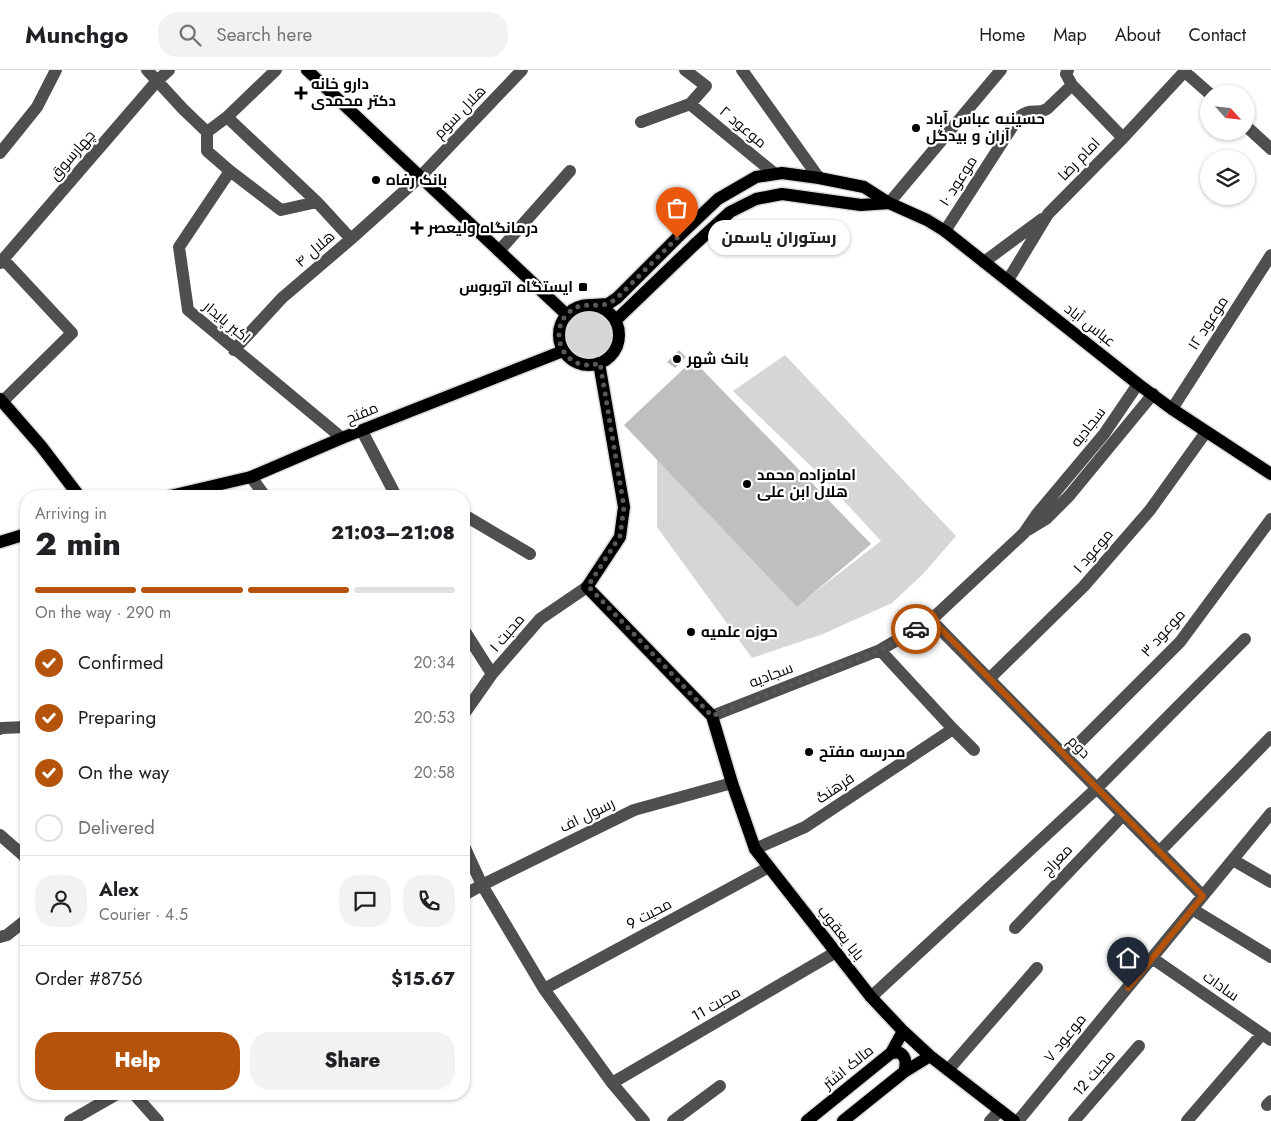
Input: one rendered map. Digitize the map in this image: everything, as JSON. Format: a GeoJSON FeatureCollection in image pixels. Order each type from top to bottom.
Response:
{"type":"FeatureCollection","features":[{"type":"Feature","properties":{"kind":"main road"},"geometry":{"type":"LineString","coordinates":[[307,70],[567,315]]}},
{"type":"Feature","properties":{"kind":"main road","name":"عباس آباد"},"geometry":{"type":"LineString","coordinates":[[593,305],[608,304],[617,298],[718,199],[756,177],[782,173],[864,187],[889,203],[927,220],[945,231],[1138,384],[1172,409],[1271,474]]}},
{"type":"Feature","properties":{"kind":"main road","name":"عباس آباد"},"geometry":{"type":"LineString","coordinates":[[616,320],[730,212],[756,199],[782,194],[861,205],[889,203]]}},
{"type":"Feature","properties":{"kind":"main road"},"geometry":{"type":"LineString","coordinates":[[583,305],[593,305],[610,313],[616,320],[619,340],[609,358],[600,363],[579,364],[563,351],[559,332],[561,323],[574,309],[583,305]]}},
{"type":"Feature","properties":{"kind":"main road","name":"مفتح"},"geometry":{"type":"LineString","coordinates":[[196,490],[252,477],[342,438],[563,351]]}},
{"type":"Feature","properties":{"kind":"main road"},"geometry":{"type":"LineString","coordinates":[[600,363],[624,507],[620,536],[588,586],[712,716]]}},
{"type":"Feature","properties":{"kind":"main road"},"geometry":{"type":"LineString","coordinates":[[1,400],[41,446],[74,490]]}},
{"type":"Feature","properties":{"kind":"main road"},"geometry":{"type":"LineString","coordinates":[[0,542],[20,536]]}},
{"type":"Feature","properties":{"kind":"main road","name":"بابا یعقوب"},"geometry":{"type":"LineString","coordinates":[[712,716],[732,783],[755,849],[871,997],[902,1031],[930,1056],[1016,1121]]}},
{"type":"Feature","properties":{"kind":"main road","name":"مالک اشتر"},"geometry":{"type":"LineString","coordinates":[[807,1121],[891,1052],[902,1031]]}},
{"type":"Feature","properties":{"kind":"main road"},"geometry":{"type":"LineString","coordinates":[[891,1052],[900,1053],[905,1058],[904,1072]]}},
{"type":"Feature","properties":{"kind":"main road"},"geometry":{"type":"LineString","coordinates":[[842,1121],[904,1072],[930,1056]]}},
{"type":"Feature","properties":{"kind":"street"},"geometry":{"type":"LineString","coordinates":[[0,153],[37,108],[56,70]]}},
{"type":"Feature","properties":{"kind":"street"},"geometry":{"type":"LineString","coordinates":[[147,70],[207,132],[207,151],[230,171],[281,210],[317,202]]}},
{"type":"Feature","properties":{"kind":"street","name":"چهارسوق"},"geometry":{"type":"LineString","coordinates":[[2,261],[157,81],[169,70]]}},
{"type":"Feature","properties":{"kind":"street"},"geometry":{"type":"LineString","coordinates":[[207,132],[227,117],[276,70]]}},
{"type":"Feature","properties":{"kind":"street","name":"هلال سوم"},"geometry":{"type":"LineString","coordinates":[[421,176],[522,70]]}},
{"type":"Feature","properties":{"kind":"street"},"geometry":{"type":"LineString","coordinates":[[641,122],[690,104],[706,86],[685,70]]}},
{"type":"Feature","properties":{"kind":"street"},"geometry":{"type":"LineString","coordinates":[[742,70],[819,178]]}},
{"type":"Feature","properties":{"kind":"street"},"geometry":{"type":"LineString","coordinates":[[889,203],[1001,70]]}},
{"type":"Feature","properties":{"kind":"street"},"geometry":{"type":"LineString","coordinates":[[1068,70],[1066,74],[1072,85],[1123,138]]}},
{"type":"Feature","properties":{"kind":"street"},"geometry":{"type":"LineString","coordinates":[[1186,71],[1201,85]]}},
{"type":"Feature","properties":{"kind":"street","name":"امام رضا"},"geometry":{"type":"LineString","coordinates":[[1008,280],[1048,214],[1186,71]]}},
{"type":"Feature","properties":{"kind":"street","name":"موعود ۱۰"},"geometry":{"type":"LineString","coordinates":[[945,231],[1018,118],[1028,111],[1042,112],[1047,109],[1072,85]]}},
{"type":"Feature","properties":{"kind":"street","name":"موعود ۲"},"geometry":{"type":"LineString","coordinates":[[690,104],[775,174]]}},
{"type":"Feature","properties":{"kind":"street"},"geometry":{"type":"LineString","coordinates":[[227,117],[317,202],[351,239]]}},
{"type":"Feature","properties":{"kind":"street"},"geometry":{"type":"LineString","coordinates":[[1255,134],[1271,148]]}},
{"type":"Feature","properties":{"kind":"street","name":"اکبر پایدار"},"geometry":{"type":"LineString","coordinates":[[230,171],[179,247],[188,310],[342,438]]}},
{"type":"Feature","properties":{"kind":"street"},"geometry":{"type":"LineString","coordinates":[[498,251],[570,171]]}},
{"type":"Feature","properties":{"kind":"street","name":"هلال ۴"},"geometry":{"type":"LineString","coordinates":[[234,350],[282,298],[421,176]]}},
{"type":"Feature","properties":{"kind":"street"},"geometry":{"type":"LineString","coordinates":[[984,262],[1048,214]]}},
{"type":"Feature","properties":{"kind":"street","name":"موعود ۱۲"},"geometry":{"type":"LineString","coordinates":[[1172,409],[1271,255]]}},
{"type":"Feature","properties":{"kind":"street"},"geometry":{"type":"LineString","coordinates":[[1,400],[72,333],[2,261]]}},
{"type":"Feature","properties":{"kind":"street","name":"سجادیه"},"geometry":{"type":"LineString","coordinates":[[712,716],[880,650],[932,620],[1024,533],[1037,514],[1104,434],[1138,384]]}},
{"type":"Feature","properties":{"kind":"street"},"geometry":{"type":"LineString","coordinates":[[1024,533],[1046,519],[1069,496],[1153,394]]}},
{"type":"Feature","properties":{"kind":"street"},"geometry":{"type":"LineString","coordinates":[[362,430],[393,490]]}},
{"type":"Feature","properties":{"kind":"street","name":"موعود ۱"},"geometry":{"type":"LineString","coordinates":[[989,679],[1084,586],[1150,510],[1206,432]]}},
{"type":"Feature","properties":{"kind":"street"},"geometry":{"type":"LineString","coordinates":[[252,477],[261,490]]}},
{"type":"Feature","properties":{"kind":"street"},"geometry":{"type":"LineString","coordinates":[[470,518],[530,554]]}},
{"type":"Feature","properties":{"kind":"street","name":"موعود ۳"},"geometry":{"type":"LineString","coordinates":[[1066,756],[1180,642],[1271,519]]}},
{"type":"Feature","properties":{"kind":"street","name":"محبت ۱"},"geometry":{"type":"LineString","coordinates":[[470,705],[492,674],[540,619],[588,586]]}},
{"type":"Feature","properties":{"kind":"street","name":"دوم"},"geometry":{"type":"LineString","coordinates":[[932,620],[1203,896]]}},
{"type":"Feature","properties":{"kind":"street"},"geometry":{"type":"LineString","coordinates":[[470,639],[492,674]]}},
{"type":"Feature","properties":{"kind":"street"},"geometry":{"type":"LineString","coordinates":[[871,997],[1096,788],[1245,639]]}},
{"type":"Feature","properties":{"kind":"street"},"geometry":{"type":"LineString","coordinates":[[880,650],[974,750]]}},
{"type":"Feature","properties":{"kind":"street"},"geometry":{"type":"LineString","coordinates":[[0,730],[2,728],[20,727]]}},
{"type":"Feature","properties":{"kind":"street","name":"فرهنگ"},"geometry":{"type":"LineString","coordinates":[[755,849],[805,827],[953,729]]}},
{"type":"Feature","properties":{"kind":"street"},"geometry":{"type":"LineString","coordinates":[[1160,852],[1271,737]]}},
{"type":"Feature","properties":{"kind":"street","name":"رسول اف"},"geometry":{"type":"LineString","coordinates":[[470,891],[634,810],[732,783]]}},
{"type":"Feature","properties":{"kind":"street","name":"موعود ۷"},"geometry":{"type":"LineString","coordinates":[[1016,1121],[1271,813]]}},
{"type":"Feature","properties":{"kind":"street","name":"معراج"},"geometry":{"type":"LineString","coordinates":[[1015,928],[1123,815]]}},
{"type":"Feature","properties":{"kind":"street"},"geometry":{"type":"LineString","coordinates":[[0,835],[20,852]]}},
{"type":"Feature","properties":{"kind":"street"},"geometry":{"type":"LineString","coordinates":[[470,859],[482,884],[544,989],[612,1083],[644,1121]]}},
{"type":"Feature","properties":{"kind":"street"},"geometry":{"type":"LineString","coordinates":[[1233,860],[1271,882]]}},
{"type":"Feature","properties":{"kind":"street","name":"محبت 9"},"geometry":{"type":"LineString","coordinates":[[544,989],[769,867]]}},
{"type":"Feature","properties":{"kind":"street"},"geometry":{"type":"LineString","coordinates":[[1192,909],[1271,957]]}},
{"type":"Feature","properties":{"kind":"street"},"geometry":{"type":"LineString","coordinates":[[0,937],[20,924]]}},
{"type":"Feature","properties":{"kind":"street","name":"محبت 11"},"geometry":{"type":"LineString","coordinates":[[612,1083],[836,952]]}},
{"type":"Feature","properties":{"kind":"street","name":"سادات"},"geometry":{"type":"LineString","coordinates":[[1152,958],[1266,1037]]}},
{"type":"Feature","properties":{"kind":"street"},"geometry":{"type":"LineString","coordinates":[[948,1070],[1037,968]]}},
{"type":"Feature","properties":{"kind":"street"},"geometry":{"type":"LineString","coordinates":[[1187,1121],[1266,1037]]}},
{"type":"Feature","properties":{"kind":"street","name":"محبت 12"},"geometry":{"type":"LineString","coordinates":[[1074,1121],[1139,1046]]}},
{"type":"Feature","properties":{"kind":"street"},"geometry":{"type":"LineString","coordinates":[[674,1121],[720,1086]]}},
{"type":"Feature","properties":{"kind":"street"},"geometry":{"type":"LineString","coordinates":[[70,1121],[107,1100]]}},
{"type":"Feature","properties":{"kind":"street"},"geometry":{"type":"LineString","coordinates":[[139,1100],[158,1121]]}},
{"type":"Feature","properties":{"kind":"street"},"geometry":{"type":"LineString","coordinates":[[990,1121],[1000,1110]]}},
{"type":"Feature","properties":{"kind":"shaded area"},"geometry":{"type":"Polygon","coordinates":[[[594,311],[607,318],[613,326],[613,346],[607,354],[599,360],[584,361],[571,354],[565,346],[564,331],[571,318],[579,312],[594,311]]]}},
{"type":"Feature","properties":{"kind":"shaded area"},"geometry":{"type":"Polygon","coordinates":[[[785,355],[956,536],[923,574],[892,603],[823,634],[752,658],[657,527],[657,458],[797,606],[881,541],[819,474],[733,391],[785,355]]]}},
{"type":"Feature","properties":{"kind":"building","name":"دارو خانه دکتر محمدی"},"geometry":{"type":"Polygon","coordinates":[[[302,86],[308,93],[301,100],[294,93],[302,86]]]}},
{"type":"Feature","properties":{"kind":"building","name":"بانک شهر"},"geometry":{"type":"Polygon","coordinates":[[[679,350],[686,357],[675,368],[667,362],[679,350]]]}},
{"type":"Feature","properties":{"kind":"building","name":"امامزاده محمد هلال ابن علی"},"geometry":{"type":"Polygon","coordinates":[[[693,360],[871,544],[797,607],[624,425],[693,360]]]}},
{"type":"Feature","properties":{"kind":"way so far"},"geometry":{"type":"LineString","coordinates":[[677,238],[617,298],[608,304],[583,305],[574,309],[561,323],[559,332],[563,351],[579,364],[600,363],[624,507],[620,536],[588,586],[712,716],[880,650],[916,629]]}},
{"type":"Feature","properties":{"kind":"place","name":"دارو خانه دکتر محمدی"},"geometry":{"type":"Point","coordinates":[301,93]}},
{"type":"Feature","properties":{"kind":"place","name":"حسینیه عباس آباد آران و بیدگل"},"geometry":{"type":"Point","coordinates":[916,128]}},
{"type":"Feature","properties":{"kind":"place","name":"بانک رفاه"},"geometry":{"type":"Point","coordinates":[376,180]}},
{"type":"Feature","properties":{"kind":"place","name":"درمانگاه ولیعصر"},"geometry":{"type":"Point","coordinates":[417,228]}},
{"type":"Feature","properties":{"kind":"place","name":"رستوران یاسمن"},"geometry":{"type":"Point","coordinates":[677,238]}},
{"type":"Feature","properties":{"kind":"place","name":"ایستگاه اتوبوس"},"geometry":{"type":"Point","coordinates":[583,287]}},
{"type":"Feature","properties":{"kind":"place","name":"بانک شهر"},"geometry":{"type":"Point","coordinates":[677,359]}},
{"type":"Feature","properties":{"kind":"place","name":"امامزاده محمد هلال ابن علی"},"geometry":{"type":"Point","coordinates":[747,484]}},
{"type":"Feature","properties":{"kind":"place","name":"حوزه علمیه"},"geometry":{"type":"Point","coordinates":[691,632]}},
{"type":"Feature","properties":{"kind":"place","name":"مدرسه مفتح"},"geometry":{"type":"Point","coordinates":[809,752]}},
{"type":"Feature","properties":{"kind":"route"},"geometry":{"type":"LineString","coordinates":[[916,629],[932,620],[1203,896],[1128,988]]}}]}
